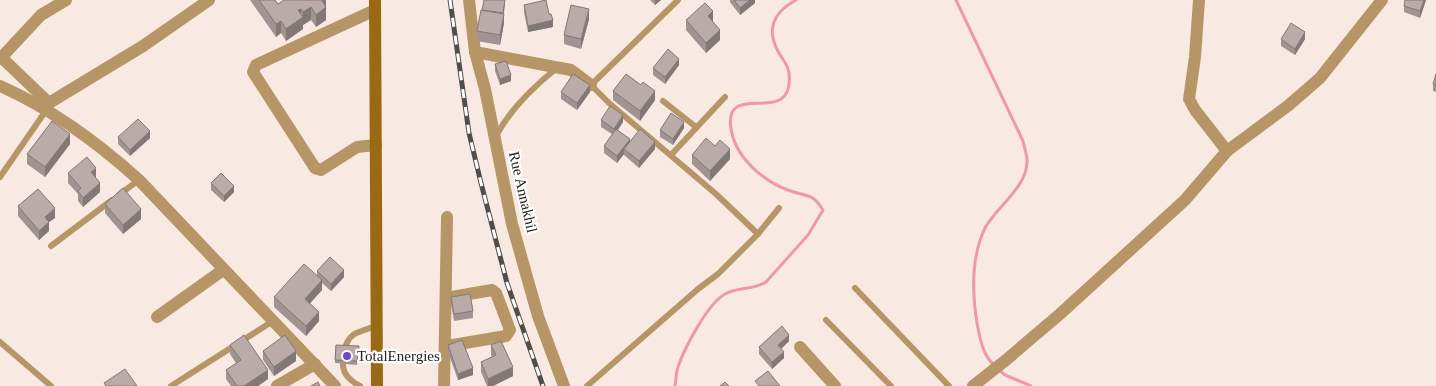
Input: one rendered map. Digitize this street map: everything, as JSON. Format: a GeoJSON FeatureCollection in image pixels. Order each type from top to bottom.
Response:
{"type":"FeatureCollection","features":[{"type":"Feature","properties":{"kind":"main road"},"geometry":{"type":"LineString","coordinates":[[375,5],[376,386]]}},
{"type":"Feature","properties":{"kind":"street"},"geometry":{"type":"LineString","coordinates":[[66,0],[42,15],[1,57],[48,106],[101,147],[139,180],[335,386]]}},
{"type":"Feature","properties":{"kind":"street"},"geometry":{"type":"LineString","coordinates":[[48,106],[143,46],[209,0]]}},
{"type":"Feature","properties":{"kind":"street","name":"Rue Annakhil"},"geometry":{"type":"LineString","coordinates":[[469,0],[475,52],[485,89],[512,224],[538,316],[564,386]]}},
{"type":"Feature","properties":{"kind":"street"},"geometry":{"type":"LineString","coordinates":[[1200,0],[1196,57],[1189,99],[1195,110],[1227,151]]}},
{"type":"Feature","properties":{"kind":"street"},"geometry":{"type":"LineString","coordinates":[[974,386],[1060,314],[1185,200],[1227,151],[1289,105],[1320,78],[1382,0]]}},
{"type":"Feature","properties":{"kind":"street"},"geometry":{"type":"LineString","coordinates":[[375,5],[256,65],[254,72],[318,170],[357,147],[376,145]]}},
{"type":"Feature","properties":{"kind":"street"},"geometry":{"type":"LineString","coordinates":[[475,52],[559,67],[577,73],[591,85]]}},
{"type":"Feature","properties":{"kind":"street"},"geometry":{"type":"LineString","coordinates":[[0,86],[48,106]]}},
{"type":"Feature","properties":{"kind":"street"},"geometry":{"type":"LineString","coordinates":[[444,386],[447,217]]}},
{"type":"Feature","properties":{"kind":"street"},"geometry":{"type":"LineString","coordinates":[[157,317],[223,270]]}},
{"type":"Feature","properties":{"kind":"street"},"geometry":{"type":"LineString","coordinates":[[445,346],[506,336],[510,330],[496,293],[492,290],[446,298]]}},
{"type":"Feature","properties":{"kind":"street"},"geometry":{"type":"LineString","coordinates":[[800,347],[836,386]]}},
{"type":"Feature","properties":{"kind":"street"},"geometry":{"type":"LineString","coordinates":[[277,386],[315,364]]}},
{"type":"Feature","properties":{"kind":"lane"},"geometry":{"type":"LineString","coordinates":[[678,0],[591,85],[716,194],[758,234]]}},
{"type":"Feature","properties":{"kind":"lane"},"geometry":{"type":"LineString","coordinates":[[495,140],[506,120],[527,95],[543,78],[559,67]]}},
{"type":"Feature","properties":{"kind":"lane"},"geometry":{"type":"LineString","coordinates":[[671,155],[725,96]]}},
{"type":"Feature","properties":{"kind":"lane"},"geometry":{"type":"LineString","coordinates":[[663,101],[696,127]]}},
{"type":"Feature","properties":{"kind":"lane"},"geometry":{"type":"LineString","coordinates":[[0,177],[48,106]]}},
{"type":"Feature","properties":{"kind":"lane"},"geometry":{"type":"LineString","coordinates":[[51,246],[139,180]]}},
{"type":"Feature","properties":{"kind":"lane"},"geometry":{"type":"LineString","coordinates":[[587,386],[698,289],[718,274],[758,234],[779,208]]}},
{"type":"Feature","properties":{"kind":"lane"},"geometry":{"type":"LineString","coordinates":[[855,288],[948,386]]}},
{"type":"Feature","properties":{"kind":"lane"},"geometry":{"type":"LineString","coordinates":[[826,320],[891,386]]}},
{"type":"Feature","properties":{"kind":"lane"},"geometry":{"type":"LineString","coordinates":[[171,386],[273,321]]}},
{"type":"Feature","properties":{"kind":"lane"},"geometry":{"type":"LineString","coordinates":[[360,386],[351,384],[345,372],[346,344],[354,335],[375,326]]}},
{"type":"Feature","properties":{"kind":"lane"},"geometry":{"type":"LineString","coordinates":[[0,342],[51,386]]}},
{"type":"Feature","properties":{"kind":"building"},"geometry":{"type":"Polygon","coordinates":[[[259,0],[275,0],[278,4],[284,0],[324,0],[322,1],[326,7],[316,15],[311,7],[303,12],[301,9],[298,10],[303,17],[286,29],[281,21],[276,24],[259,0]]]}},
{"type":"Feature","properties":{"kind":"building"},"geometry":{"type":"Polygon","coordinates":[[[484,0],[505,0],[503,13],[482,10],[484,0]]]}},
{"type":"Feature","properties":{"kind":"building"},"geometry":{"type":"Polygon","coordinates":[[[546,0],[549,14],[551,14],[553,20],[528,26],[524,5],[546,0]]]}},
{"type":"Feature","properties":{"kind":"building"},"geometry":{"type":"Polygon","coordinates":[[[734,0],[750,0],[740,8],[734,0]]]}},
{"type":"Feature","properties":{"kind":"building"},"geometry":{"type":"Polygon","coordinates":[[[1405,0],[1424,0],[1420,11],[1404,6],[1405,0]]]}},
{"type":"Feature","properties":{"kind":"building"},"geometry":{"type":"Polygon","coordinates":[[[705,3],[713,11],[708,16],[720,30],[706,43],[686,20],[705,3]]]}},
{"type":"Feature","properties":{"kind":"building"},"geometry":{"type":"Polygon","coordinates":[[[571,5],[589,9],[581,39],[564,35],[571,5]]]}},
{"type":"Feature","properties":{"kind":"building"},"geometry":{"type":"Polygon","coordinates":[[[481,10],[504,14],[500,35],[477,31],[481,10]]]}},
{"type":"Feature","properties":{"kind":"building"},"geometry":{"type":"Polygon","coordinates":[[[1291,23],[1305,32],[1295,49],[1281,39],[1291,23]]]}},
{"type":"Feature","properties":{"kind":"building"},"geometry":{"type":"Polygon","coordinates":[[[668,49],[679,59],[665,77],[653,68],[668,49]]]}},
{"type":"Feature","properties":{"kind":"building"},"geometry":{"type":"Polygon","coordinates":[[[506,61],[511,75],[500,79],[495,64],[506,61]]]}},
{"type":"Feature","properties":{"kind":"building"},"geometry":{"type":"Polygon","coordinates":[[[573,74],[590,85],[577,103],[561,92],[573,74]]]}},
{"type":"Feature","properties":{"kind":"building"},"geometry":{"type":"Polygon","coordinates":[[[626,74],[641,85],[643,82],[655,91],[640,111],[613,91],[626,74]]]}},
{"type":"Feature","properties":{"kind":"building"},"geometry":{"type":"Polygon","coordinates":[[[1436,74],[1436,85],[1433,84],[1436,74]]]}},
{"type":"Feature","properties":{"kind":"building"},"geometry":{"type":"Polygon","coordinates":[[[610,106],[623,115],[614,129],[601,120],[610,106]]]}},
{"type":"Feature","properties":{"kind":"building"},"geometry":{"type":"Polygon","coordinates":[[[671,113],[684,122],[673,139],[660,130],[671,113]]]}},
{"type":"Feature","properties":{"kind":"building"},"geometry":{"type":"Polygon","coordinates":[[[138,119],[150,131],[130,150],[118,137],[138,119]]]}},
{"type":"Feature","properties":{"kind":"building"},"geometry":{"type":"Polygon","coordinates":[[[52,121],[70,134],[45,167],[27,154],[52,121]]]}},
{"type":"Feature","properties":{"kind":"building"},"geometry":{"type":"Polygon","coordinates":[[[616,129],[630,139],[617,156],[604,146],[616,129]]]}},
{"type":"Feature","properties":{"kind":"building"},"geometry":{"type":"Polygon","coordinates":[[[640,129],[655,142],[639,161],[624,149],[640,129]]]}},
{"type":"Feature","properties":{"kind":"building"},"geometry":{"type":"Polygon","coordinates":[[[706,138],[715,146],[720,140],[730,149],[710,171],[692,155],[706,138]]]}},
{"type":"Feature","properties":{"kind":"building"},"geometry":{"type":"Polygon","coordinates":[[[87,157],[96,168],[91,172],[100,183],[83,198],[78,191],[81,188],[68,173],[87,157]]]}},
{"type":"Feature","properties":{"kind":"building"},"geometry":{"type":"Polygon","coordinates":[[[221,173],[234,186],[224,196],[211,183],[221,173]]]}},
{"type":"Feature","properties":{"kind":"building"},"geometry":{"type":"Polygon","coordinates":[[[123,188],[141,209],[123,225],[105,204],[123,188]]]}},
{"type":"Feature","properties":{"kind":"building"},"geometry":{"type":"Polygon","coordinates":[[[38,189],[55,208],[45,217],[49,222],[39,231],[18,206],[38,189]]]}},
{"type":"Feature","properties":{"kind":"building"},"geometry":{"type":"Polygon","coordinates":[[[330,257],[344,270],[331,284],[317,271],[330,257]]]}},
{"type":"Feature","properties":{"kind":"building"},"geometry":{"type":"Polygon","coordinates":[[[304,264],[322,280],[305,299],[319,312],[306,326],[274,297],[304,264]]]}},
{"type":"Feature","properties":{"kind":"building"},"geometry":{"type":"Polygon","coordinates":[[[470,294],[473,311],[454,314],[451,297],[470,294]]]}},
{"type":"Feature","properties":{"kind":"building"},"geometry":{"type":"Polygon","coordinates":[[[782,326],[789,335],[778,345],[784,352],[772,362],[759,347],[782,326]]]}},
{"type":"Feature","properties":{"kind":"building"},"geometry":{"type":"Polygon","coordinates":[[[244,335],[268,370],[244,386],[237,386],[226,370],[241,360],[230,345],[244,335]]]}},
{"type":"Feature","properties":{"kind":"building"},"geometry":{"type":"Polygon","coordinates":[[[285,335],[296,351],[274,367],[263,351],[285,335]]]}},
{"type":"Feature","properties":{"kind":"building"},"geometry":{"type":"Polygon","coordinates":[[[462,340],[473,368],[458,374],[448,345],[462,340]]]}},
{"type":"Feature","properties":{"kind":"building"},"geometry":{"type":"Polygon","coordinates":[[[501,341],[513,367],[488,379],[481,362],[496,355],[491,345],[501,341]]]}},
{"type":"Feature","properties":{"kind":"building","name":"TotalEnergies"},"geometry":{"type":"Polygon","coordinates":[[[336,345],[359,346],[357,361],[335,360],[336,345]]]}},
{"type":"Feature","properties":{"kind":"building"},"geometry":{"type":"Polygon","coordinates":[[[125,369],[137,386],[106,386],[104,383],[125,369]]]}},
{"type":"Feature","properties":{"kind":"building"},"geometry":{"type":"Polygon","coordinates":[[[768,371],[780,386],[759,386],[755,381],[768,371]]]}},
{"type":"Feature","properties":{"kind":"building"},"geometry":{"type":"Polygon","coordinates":[[[318,382],[320,386],[311,386],[318,382]]]}},
{"type":"Feature","properties":{"kind":"building"},"geometry":{"type":"Polygon","coordinates":[[[725,382],[729,386],[720,386],[725,382]]]}},
{"type":"Feature","properties":{"kind":"waterway"},"geometry":{"type":"LineString","coordinates":[[675,386],[677,369],[685,349],[711,307],[725,294],[766,282],[808,235],[823,210],[812,198],[769,181],[752,167],[738,149],[731,129],[731,114],[738,106],[781,99],[788,90],[789,73],[775,44],[772,29],[777,16],[796,0]]}},
{"type":"Feature","properties":{"kind":"waterway"},"geometry":{"type":"LineString","coordinates":[[956,0],[1023,141],[1027,158],[1026,170],[1017,188],[985,228],[980,239],[975,263],[974,299],[977,323],[984,351],[994,365]]}},
{"type":"Feature","properties":{"kind":"waterway"},"geometry":{"type":"LineString","coordinates":[[998,369],[1005,375],[1031,386]]}},
{"type":"Feature","properties":{"kind":"railway"},"geometry":{"type":"LineString","coordinates":[[450,0],[469,133],[481,183],[507,283],[543,386]]}},
{"type":"Feature","properties":{"kind":"place","name":"TotalEnergies"},"geometry":{"type":"Point","coordinates":[347,356]}}]}
